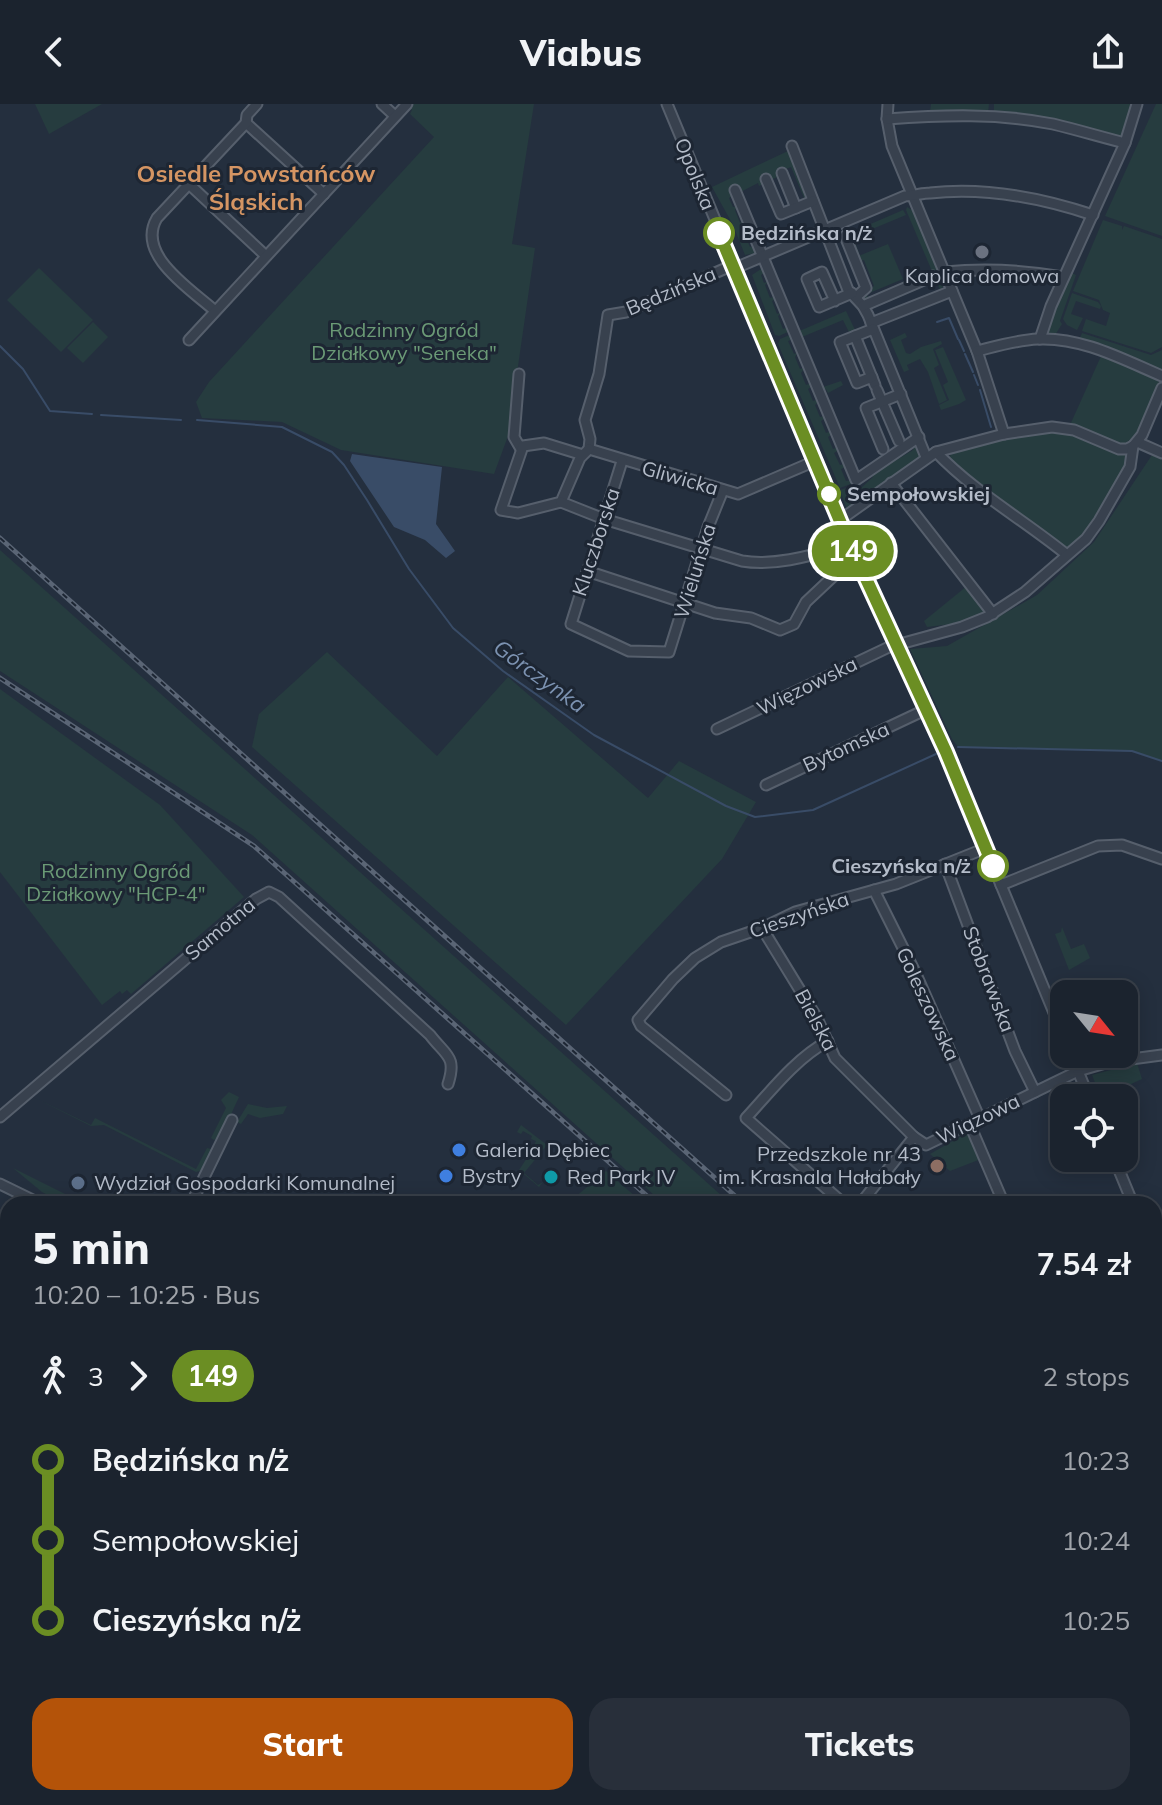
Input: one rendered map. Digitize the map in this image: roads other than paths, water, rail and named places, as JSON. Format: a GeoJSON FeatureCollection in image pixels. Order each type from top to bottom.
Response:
{"type":"FeatureCollection","features":[{"type":"Feature","properties":{"kind":"street"},"geometry":{"type":"LineString","coordinates":[[215,311],[157,255],[152,230],[157,218],[246,123],[247,115],[257,104]]}},
{"type":"Feature","properties":{"kind":"street"},"geometry":{"type":"LineString","coordinates":[[382,104],[395,116]]}},
{"type":"Feature","properties":{"kind":"street"},"geometry":{"type":"LineString","coordinates":[[189,340],[407,104]]}},
{"type":"Feature","properties":{"kind":"street","name":"Opolska"},"geometry":{"type":"LineString","coordinates":[[667,104],[840,520],[927,709],[1050,1003]]}},
{"type":"Feature","properties":{"kind":"street"},"geometry":{"type":"LineString","coordinates":[[888,104],[887,119],[892,146],[977,351],[1004,434]]}},
{"type":"Feature","properties":{"kind":"street"},"geometry":{"type":"LineString","coordinates":[[1040,339],[1063,277],[1125,143],[1137,104]]}},
{"type":"Feature","properties":{"kind":"street"},"geometry":{"type":"LineString","coordinates":[[887,119],[929,115],[1015,119],[1051,124],[1125,143]]}},
{"type":"Feature","properties":{"kind":"street"},"geometry":{"type":"LineString","coordinates":[[246,123],[324,194]]}},
{"type":"Feature","properties":{"kind":"street"},"geometry":{"type":"LineString","coordinates":[[792,146],[824,230],[854,295],[863,306],[919,437],[931,454],[1067,555]]}},
{"type":"Feature","properties":{"kind":"street"},"geometry":{"type":"LineString","coordinates":[[782,173],[796,208]]}},
{"type":"Feature","properties":{"kind":"street"},"geometry":{"type":"LineString","coordinates":[[766,179],[781,214],[813,201]]}},
{"type":"Feature","properties":{"kind":"street"},"geometry":{"type":"LineString","coordinates":[[190,185],[266,256]]}},
{"type":"Feature","properties":{"kind":"street"},"geometry":{"type":"LineString","coordinates":[[735,190],[856,480],[919,437]]}},
{"type":"Feature","properties":{"kind":"street","name":"Będzińska"},"geometry":{"type":"LineString","coordinates":[[586,452],[590,439],[585,420],[599,374],[608,315],[626,312],[905,196],[985,192],[1053,203],[1093,215]]}},
{"type":"Feature","properties":{"kind":"street"},"geometry":{"type":"LineString","coordinates":[[835,301],[866,288],[845,236]]}},
{"type":"Feature","properties":{"kind":"street"},"geometry":{"type":"LineString","coordinates":[[945,272],[1009,270],[1063,277]]}},
{"type":"Feature","properties":{"kind":"street"},"geometry":{"type":"LineString","coordinates":[[863,306],[933,276]]}},
{"type":"Feature","properties":{"kind":"street"},"geometry":{"type":"LineString","coordinates":[[875,384],[857,383],[840,342],[952,291]]}},
{"type":"Feature","properties":{"kind":"street"},"geometry":{"type":"LineString","coordinates":[[855,336],[899,441]]}},
{"type":"Feature","properties":{"kind":"street"},"geometry":{"type":"LineString","coordinates":[[977,351],[1040,339],[1083,344],[1162,376]]}},
{"type":"Feature","properties":{"kind":"street"},"geometry":{"type":"LineString","coordinates":[[519,374],[514,437],[521,449],[501,510],[518,513],[561,502],[604,519],[742,561],[762,563],[836,548],[843,566],[806,602],[794,624],[784,629],[772,628],[751,618],[685,604],[587,571]]}},
{"type":"Feature","properties":{"kind":"street","name":"Więzowska"},"geometry":{"type":"LineString","coordinates":[[717,729],[897,645],[962,627],[993,614],[1025,592],[1086,539],[1119,491],[1130,467],[1135,444],[1162,388]]}},
{"type":"Feature","properties":{"kind":"street"},"geometry":{"type":"LineString","coordinates":[[883,449],[866,408],[901,394]]}},
{"type":"Feature","properties":{"kind":"street"},"geometry":{"type":"LineString","coordinates":[[840,520],[931,454],[1004,434],[1064,428],[1119,449],[1135,444],[1162,453]]}},
{"type":"Feature","properties":{"kind":"street","name":"Gliwicka"},"geometry":{"type":"LineString","coordinates":[[521,449],[529,444],[544,443],[723,490],[744,492],[815,461]]}},
{"type":"Feature","properties":{"kind":"street"},"geometry":{"type":"LineString","coordinates":[[561,502],[586,452]]}},
{"type":"Feature","properties":{"kind":"street","name":"Kluczborska"},"geometry":{"type":"LineString","coordinates":[[622,461],[571,624],[629,651],[669,652]]}},
{"type":"Feature","properties":{"kind":"street"},"geometry":{"type":"LineString","coordinates":[[891,483],[993,614]]}},
{"type":"Feature","properties":{"kind":"street","name":"Wieluńska"},"geometry":{"type":"LineString","coordinates":[[669,652],[723,490]]}},
{"type":"Feature","properties":{"kind":"street","name":"Bytomska"},"geometry":{"type":"LineString","coordinates":[[766,785],[927,709]]}},
{"type":"Feature","properties":{"kind":"street"},"geometry":{"type":"LineString","coordinates":[[1001,885],[1098,846],[1122,845],[1162,859]]}},
{"type":"Feature","properties":{"kind":"street","name":"Cieszyńska"},"geometry":{"type":"LineString","coordinates":[[726,1095],[641,1026],[638,1020],[695,958],[721,942],[813,906],[874,890],[986,848]]}},
{"type":"Feature","properties":{"kind":"street","name":"Stobrawska"},"geometry":{"type":"LineString","coordinates":[[945,864],[1015,1051],[1035,1092]]}},
{"type":"Feature","properties":{"kind":"street","name":"Goleszowska"},"geometry":{"type":"LineString","coordinates":[[874,890],[916,974],[980,1119]]}},
{"type":"Feature","properties":{"kind":"street","name":"Samotna"},"geometry":{"type":"LineString","coordinates":[[0,1117],[256,899],[269,892],[279,897],[430,1035],[451,1060],[453,1068],[448,1084]]}},
{"type":"Feature","properties":{"kind":"street","name":"Bielska"},"geometry":{"type":"LineString","coordinates":[[762,928],[817,1018],[835,1058],[914,1137]]}},
{"type":"Feature","properties":{"kind":"street"},"geometry":{"type":"LineString","coordinates":[[828,1041],[778,1083],[746,1118],[835,1196]]}},
{"type":"Feature","properties":{"kind":"street","name":"Wiązowa"},"geometry":{"type":"LineString","coordinates":[[866,1196],[914,1137],[926,1145],[1078,1071],[1109,1062],[1162,1055]]}},
{"type":"Feature","properties":{"kind":"street"},"geometry":{"type":"LineString","coordinates":[[1077,1068],[1083,1084]]}},
{"type":"Feature","properties":{"kind":"street"},"geometry":{"type":"LineString","coordinates":[[195,1196],[232,1120]]}},
{"type":"Feature","properties":{"kind":"street"},"geometry":{"type":"LineString","coordinates":[[970,1125],[1001,1196]]}},
{"type":"Feature","properties":{"kind":"street"},"geometry":{"type":"LineString","coordinates":[[1120,1172],[1130,1196]]}},
{"type":"Feature","properties":{"kind":"street"},"geometry":{"type":"LineString","coordinates":[[0,1184],[25,1196]]}},
{"type":"Feature","properties":{"kind":"water"},"geometry":{"type":"Polygon","coordinates":[[[352,454],[442,467],[436,524],[455,551],[446,558],[425,540],[394,527],[350,461],[352,454]]]}},
{"type":"Feature","properties":{"kind":"waterway"},"geometry":{"type":"LineString","coordinates":[[937,322],[949,318],[958,339]]}},
{"type":"Feature","properties":{"kind":"waterway"},"geometry":{"type":"LineString","coordinates":[[959,340],[964,351]]}},
{"type":"Feature","properties":{"kind":"waterway","name":"Górczynka"},"geometry":{"type":"LineString","coordinates":[[0,346],[23,369],[50,411],[92,414]]}},
{"type":"Feature","properties":{"kind":"waterway"},"geometry":{"type":"LineString","coordinates":[[965,354],[973,372]]}},
{"type":"Feature","properties":{"kind":"waterway"},"geometry":{"type":"LineString","coordinates":[[974,375],[978,385]]}},
{"type":"Feature","properties":{"kind":"waterway"},"geometry":{"type":"LineString","coordinates":[[980,390],[991,427]]}},
{"type":"Feature","properties":{"kind":"waterway","name":"Górczynka"},"geometry":{"type":"LineString","coordinates":[[101,415],[181,420]]}},
{"type":"Feature","properties":{"kind":"waterway","name":"Górczynka"},"geometry":{"type":"LineString","coordinates":[[197,420],[282,427],[332,452],[344,465],[409,569],[453,628],[503,671],[594,735],[726,806],[755,817],[813,810],[936,754]]}},
{"type":"Feature","properties":{"kind":"waterway","name":"Górczynka"},"geometry":{"type":"LineString","coordinates":[[958,747],[1132,751],[1162,761]]}},
{"type":"Feature","properties":{"kind":"railway"},"geometry":{"type":"LineString","coordinates":[[0,538],[735,1196]]}},
{"type":"Feature","properties":{"kind":"railway"},"geometry":{"type":"LineString","coordinates":[[0,678],[254,846],[647,1196]]}},
{"type":"Feature","properties":{"kind":"place","name":"Będzińska n/ż"},"geometry":{"type":"Point","coordinates":[719,233]}},
{"type":"Feature","properties":{"kind":"place","name":"Kaplica domowa"},"geometry":{"type":"Point","coordinates":[982,252]}},
{"type":"Feature","properties":{"kind":"place","name":"Sempołowskiej"},"geometry":{"type":"Point","coordinates":[829,494]}},
{"type":"Feature","properties":{"kind":"place","name":"Cieszyńska n/ż"},"geometry":{"type":"Point","coordinates":[993,866]}},
{"type":"Feature","properties":{"kind":"place","name":"Galeria Dębiec"},"geometry":{"type":"Point","coordinates":[459,1150]}},
{"type":"Feature","properties":{"kind":"place","name":"Przedszkole nr 43 im. Krasnala Hałabały"},"geometry":{"type":"Point","coordinates":[937,1166]}},
{"type":"Feature","properties":{"kind":"place","name":"Bystry"},"geometry":{"type":"Point","coordinates":[446,1176]}},
{"type":"Feature","properties":{"kind":"place","name":"Red Park IV"},"geometry":{"type":"Point","coordinates":[551,1177]}},
{"type":"Feature","properties":{"kind":"place","name":"Wydział Gospodarki Komunalnej"},"geometry":{"type":"Point","coordinates":[78,1183]}},
{"type":"Feature","properties":{"kind":"district","name":"Osiedle Powstańców Śląskich"},"geometry":{"type":"Point","coordinates":[256,188]}},
{"type":"Feature","properties":{"kind":"park label","name":"Rodzinny Ogród Działkowy \"Seneka\""},"geometry":{"type":"Point","coordinates":[404,342]}},
{"type":"Feature","properties":{"kind":"park label","name":"Rodzinny Ogród Działkowy \"HCP-4\""},"geometry":{"type":"Point","coordinates":[116,882]}}]}
